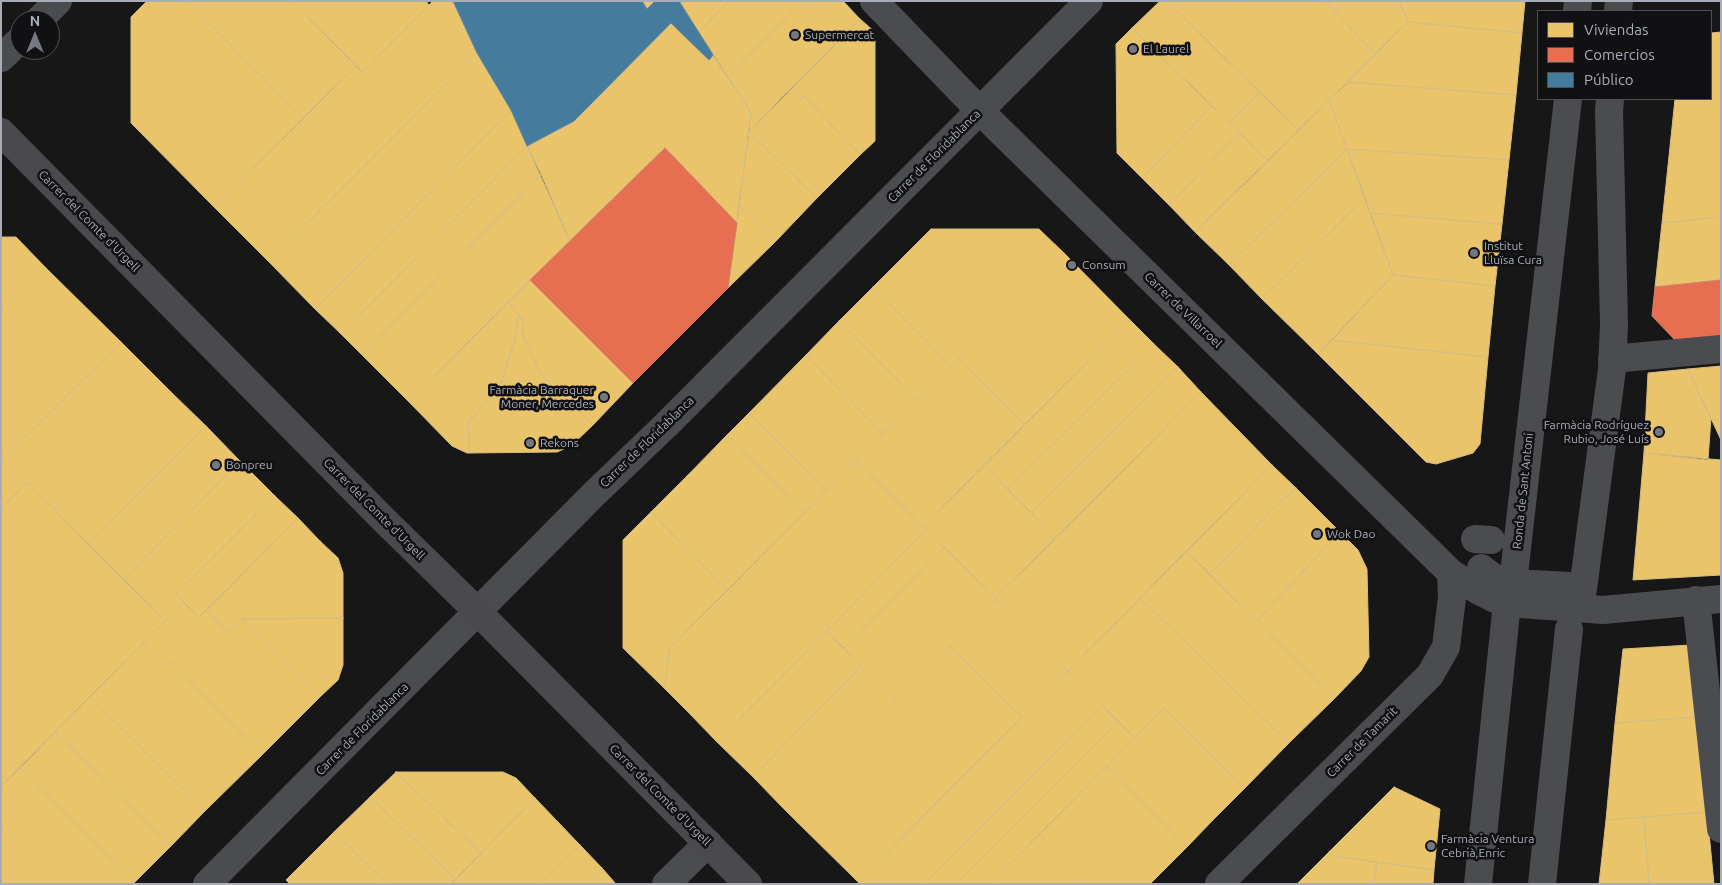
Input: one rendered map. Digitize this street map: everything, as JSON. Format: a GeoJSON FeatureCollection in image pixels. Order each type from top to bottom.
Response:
{"type":"FeatureCollection","features":[{"type":"Feature","properties":{"kind":"main road","name":"Carrer del Comte d'Urgell"},"geometry":{"type":"LineString","coordinates":[[1,132],[384,520],[748,884]]}},
{"type":"Feature","properties":{"kind":"street"},"geometry":{"type":"LineString","coordinates":[[49,10],[58,1]]}},
{"type":"Feature","properties":{"kind":"street","name":"Carrer de Villarroel"},"geometry":{"type":"LineString","coordinates":[[874,1],[980,111],[1451,573],[1493,598],[1510,593]]}},
{"type":"Feature","properties":{"kind":"street","name":"Carrer de Floridablanca"},"geometry":{"type":"LineString","coordinates":[[207,884],[594,494],[666,425],[1089,1]]}},
{"type":"Feature","properties":{"kind":"street","name":"Ronda de Sant Antoni"},"geometry":{"type":"LineString","coordinates":[[1478,884],[1568,100]]}},
{"type":"Feature","properties":{"kind":"street"},"geometry":{"type":"LineString","coordinates":[[1510,593],[1570,586],[1583,589],[1612,359],[1614,324],[1610,100]]}},
{"type":"Feature","properties":{"kind":"street"},"geometry":{"type":"LineString","coordinates":[[1612,359],[1721,349]]}},
{"type":"Feature","properties":{"kind":"street"},"geometry":{"type":"LineString","coordinates":[[1481,568],[1510,593],[1603,610],[1709,600],[1721,829]]}},
{"type":"Feature","properties":{"kind":"street","name":"Carrer de Tamarit"},"geometry":{"type":"LineString","coordinates":[[1219,884],[1430,675],[1446,647],[1452,598],[1451,573]]}},
{"type":"Feature","properties":{"kind":"street"},"geometry":{"type":"LineString","coordinates":[[1542,884],[1569,629]]}},
{"type":"Feature","properties":{"kind":"street"},"geometry":{"type":"LineString","coordinates":[[666,884],[708,843]]}},
{"type":"Feature","properties":{"kind":"building: Viviendas"},"geometry":{"type":"Polygon","coordinates":[[[147,1],[187,1],[303,118],[214,207],[131,123],[131,17],[147,1]]]}},
{"type":"Feature","properties":{"kind":"building: Viviendas"},"geometry":{"type":"Polygon","coordinates":[[[187,1],[292,1],[356,66],[303,118],[187,1]]]}},
{"type":"Feature","properties":{"kind":"building: Viviendas"},"geometry":{"type":"Polygon","coordinates":[[[292,1],[426,1],[429,5],[363,72],[292,1]]]}},
{"type":"Feature","properties":{"kind":"building: Viviendas"},"geometry":{"type":"Polygon","coordinates":[[[433,1],[453,1],[477,53],[269,262],[214,207],[356,66],[363,72],[433,1]]]}},
{"type":"Feature","properties":{"kind":"building: Viviendas"},"geometry":{"type":"Polygon","coordinates":[[[642,1],[655,1],[647,9],[642,1]]]}},
{"type":"Feature","properties":{"kind":"building: Viviendas"},"geometry":{"type":"Polygon","coordinates":[[[679,1],[729,1],[699,32],[679,1]]]}},
{"type":"Feature","properties":{"kind":"building: Viviendas"},"geometry":{"type":"Polygon","coordinates":[[[729,1],[803,1],[728,77],[699,32],[729,1]]]}},
{"type":"Feature","properties":{"kind":"building: Viviendas"},"geometry":{"type":"Polygon","coordinates":[[[803,1],[843,1],[860,19],[749,132],[751,112],[728,77],[803,1]]]}},
{"type":"Feature","properties":{"kind":"building: Viviendas"},"geometry":{"type":"Polygon","coordinates":[[[1160,1],[1167,1],[1259,92],[1229,123],[1132,28],[1160,1]]]}},
{"type":"Feature","properties":{"kind":"building: Viviendas"},"geometry":{"type":"Polygon","coordinates":[[[1167,1],[1230,1],[1329,100],[1298,130],[1167,1]]]}},
{"type":"Feature","properties":{"kind":"building: Viviendas"},"geometry":{"type":"Polygon","coordinates":[[[1230,1],[1325,1],[1375,54],[1329,100],[1230,1]]]}},
{"type":"Feature","properties":{"kind":"building: Viviendas"},"geometry":{"type":"Polygon","coordinates":[[[1325,1],[1399,1],[1408,22],[1375,54],[1325,1]]]}},
{"type":"Feature","properties":{"kind":"building: Viviendas"},"geometry":{"type":"Polygon","coordinates":[[[1399,1],[1525,1],[1522,33],[1408,22],[1399,1]]]}},
{"type":"Feature","properties":{"kind":"building: Viviendas"},"geometry":{"type":"Polygon","coordinates":[[[860,19],[875,32],[875,141],[860,155],[804,96],[799,102],[788,91],[860,19]]]}},
{"type":"Feature","properties":{"kind":"building: Viviendas"},"geometry":{"type":"Polygon","coordinates":[[[1408,22],[1522,33],[1516,95],[1348,82],[1408,22]]]}},
{"type":"Feature","properties":{"kind":"building: Viviendas"},"geometry":{"type":"Polygon","coordinates":[[[671,23],[709,60],[713,55],[751,112],[737,223],[665,148],[570,241],[527,146],[574,121],[671,23]]]}},
{"type":"Feature","properties":{"kind":"building: Viviendas"},"geometry":{"type":"Polygon","coordinates":[[[1132,28],[1212,106],[1142,178],[1117,153],[1116,44],[1132,28]]]}},
{"type":"Feature","properties":{"kind":"building: Viviendas"},"geometry":{"type":"Polygon","coordinates":[[[1721,32],[1721,217],[1662,223],[1675,100],[1712,100],[1712,33],[1721,32]]]}},
{"type":"Feature","properties":{"kind":"building: Viviendas"},"geometry":{"type":"Polygon","coordinates":[[[477,53],[511,110],[315,309],[269,262],[477,53]]]}},
{"type":"Feature","properties":{"kind":"building: Viviendas"},"geometry":{"type":"Polygon","coordinates":[[[1348,82],[1516,95],[1509,160],[1347,149],[1329,100],[1348,82]]]}},
{"type":"Feature","properties":{"kind":"building: Viviendas"},"geometry":{"type":"Polygon","coordinates":[[[788,91],[799,102],[804,96],[860,155],[817,198],[749,132],[788,91]]]}},
{"type":"Feature","properties":{"kind":"building: Viviendas"},"geometry":{"type":"Polygon","coordinates":[[[1259,92],[1298,130],[1268,161],[1229,123],[1259,92]]]}},
{"type":"Feature","properties":{"kind":"building: Viviendas"},"geometry":{"type":"Polygon","coordinates":[[[1329,100],[1347,149],[1229,265],[1195,232],[1329,100]]]}},
{"type":"Feature","properties":{"kind":"building: Viviendas"},"geometry":{"type":"Polygon","coordinates":[[[1212,106],[1239,133],[1169,205],[1142,178],[1212,106]]]}},
{"type":"Feature","properties":{"kind":"building: Viviendas"},"geometry":{"type":"Polygon","coordinates":[[[511,110],[527,146],[341,334],[315,309],[511,110]]]}},
{"type":"Feature","properties":{"kind":"building: Viviendas"},"geometry":{"type":"Polygon","coordinates":[[[749,132],[817,198],[776,241],[739,204],[749,132]]]}},
{"type":"Feature","properties":{"kind":"building: Viviendas"},"geometry":{"type":"Polygon","coordinates":[[[1239,133],[1268,161],[1195,232],[1169,205],[1239,133]]]}},
{"type":"Feature","properties":{"kind":"building: Viviendas"},"geometry":{"type":"Polygon","coordinates":[[[527,146],[541,174],[362,355],[341,334],[527,146]]]}},
{"type":"Feature","properties":{"kind":"building: Viviendas"},"geometry":{"type":"Polygon","coordinates":[[[1347,149],[1509,160],[1502,224],[1370,213],[1347,149]]]}},
{"type":"Feature","properties":{"kind":"building: Viviendas"},"geometry":{"type":"Polygon","coordinates":[[[1347,149],[1365,198],[1262,299],[1229,265],[1347,149]]]}},
{"type":"Feature","properties":{"kind":"building: Viviendas"},"geometry":{"type":"Polygon","coordinates":[[[541,174],[570,241],[409,402],[362,355],[541,174]]]}},
{"type":"Feature","properties":{"kind":"building: Viviendas"},"geometry":{"type":"Polygon","coordinates":[[[1365,198],[1393,275],[1318,354],[1262,299],[1365,198]]]}},
{"type":"Feature","properties":{"kind":"building: Viviendas"},"geometry":{"type":"Polygon","coordinates":[[[739,204],[776,241],[728,288],[737,223],[739,204]]]}},
{"type":"Feature","properties":{"kind":"building: Viviendas"},"geometry":{"type":"Polygon","coordinates":[[[1370,213],[1502,224],[1495,286],[1393,275],[1370,213]]]}},
{"type":"Feature","properties":{"kind":"building: Viviendas"},"geometry":{"type":"Polygon","coordinates":[[[1721,217],[1721,280],[1655,287],[1662,223],[1721,217]]]}},
{"type":"Feature","properties":{"kind":"building: Viviendas"},"geometry":{"type":"Polygon","coordinates":[[[931,229],[1039,229],[1064,253],[951,366],[873,287],[931,229]]]}},
{"type":"Feature","properties":{"kind":"building: Viviendas"},"geometry":{"type":"Polygon","coordinates":[[[1,237],[16,237],[46,268],[1,313],[1,237]]]}},
{"type":"Feature","properties":{"kind":"building: Viviendas"},"geometry":{"type":"Polygon","coordinates":[[[1064,253],[1130,320],[1025,425],[959,358],[1064,253]]]}},
{"type":"Feature","properties":{"kind":"building: Viviendas"},"geometry":{"type":"Polygon","coordinates":[[[46,268],[121,342],[1,461],[1,313],[46,268]]]}},
{"type":"Feature","properties":{"kind":"building: Viviendas"},"geometry":{"type":"Polygon","coordinates":[[[1393,275],[1495,286],[1488,357],[1332,340],[1393,275]]]}},
{"type":"Feature","properties":{"kind":"building: Viviendas"},"geometry":{"type":"Polygon","coordinates":[[[530,280],[633,383],[593,425],[541,374],[522,333],[524,321],[508,302],[530,280]]]}},
{"type":"Feature","properties":{"kind":"building: Viviendas"},"geometry":{"type":"Polygon","coordinates":[[[873,287],[951,366],[917,400],[839,321],[873,287]]]}},
{"type":"Feature","properties":{"kind":"building: Viviendas"},"geometry":{"type":"Polygon","coordinates":[[[508,302],[519,315],[514,343],[499,389],[468,423],[470,453],[467,453],[452,446],[409,402],[508,302]]]}},
{"type":"Feature","properties":{"kind":"building: Viviendas"},"geometry":{"type":"Polygon","coordinates":[[[519,315],[524,321],[522,333],[541,374],[593,425],[571,446],[557,452],[470,453],[468,423],[499,389],[514,343],[519,315]]]}},
{"type":"Feature","properties":{"kind":"building: Viviendas"},"geometry":{"type":"Polygon","coordinates":[[[1130,320],[1154,344],[1008,489],[984,465],[1130,320]]]}},
{"type":"Feature","properties":{"kind":"building: Viviendas"},"geometry":{"type":"Polygon","coordinates":[[[839,321],[917,400],[883,434],[806,355],[839,321]]]}},
{"type":"Feature","properties":{"kind":"building: Viviendas"},"geometry":{"type":"Polygon","coordinates":[[[1332,340],[1488,357],[1480,444],[1473,453],[1436,464],[1426,462],[1318,354],[1332,340]]]}},
{"type":"Feature","properties":{"kind":"building: Viviendas"},"geometry":{"type":"Polygon","coordinates":[[[121,342],[171,392],[54,509],[27,482],[1,509],[1,461],[121,342]]]}},
{"type":"Feature","properties":{"kind":"building: Viviendas"},"geometry":{"type":"Polygon","coordinates":[[[1154,344],[1178,367],[1031,513],[1008,489],[1154,344]]]}},
{"type":"Feature","properties":{"kind":"building: Viviendas"},"geometry":{"type":"Polygon","coordinates":[[[806,355],[883,434],[826,491],[749,413],[806,355]]]}},
{"type":"Feature","properties":{"kind":"building: Viviendas"},"geometry":{"type":"Polygon","coordinates":[[[959,358],[1025,425],[923,527],[856,461],[959,358]]]}},
{"type":"Feature","properties":{"kind":"building: Viviendas"},"geometry":{"type":"Polygon","coordinates":[[[1721,366],[1721,440],[1688,369],[1721,366]]]}},
{"type":"Feature","properties":{"kind":"building: Viviendas"},"geometry":{"type":"Polygon","coordinates":[[[1178,367],[1201,392],[1056,538],[1031,513],[1178,367]]]}},
{"type":"Feature","properties":{"kind":"building: Viviendas"},"geometry":{"type":"Polygon","coordinates":[[[1688,369],[1711,418],[1708,460],[1644,453],[1648,373],[1688,369]]]}},
{"type":"Feature","properties":{"kind":"building: Viviendas"},"geometry":{"type":"Polygon","coordinates":[[[171,392],[206,426],[89,544],[54,509],[171,392]]]}},
{"type":"Feature","properties":{"kind":"building: Viviendas"},"geometry":{"type":"Polygon","coordinates":[[[1201,392],[1272,465],[1068,671],[995,598],[1201,392]]]}},
{"type":"Feature","properties":{"kind":"building: Viviendas"},"geometry":{"type":"Polygon","coordinates":[[[749,413],[826,491],[804,513],[727,435],[749,413]]]}},
{"type":"Feature","properties":{"kind":"building: Viviendas"},"geometry":{"type":"Polygon","coordinates":[[[206,426],[240,461],[124,579],[89,544],[206,426]]]}},
{"type":"Feature","properties":{"kind":"building: Viviendas"},"geometry":{"type":"Polygon","coordinates":[[[727,435],[804,513],[764,553],[687,476],[727,435]]]}},
{"type":"Feature","properties":{"kind":"building: Viviendas"},"geometry":{"type":"Polygon","coordinates":[[[1644,453],[1721,460],[1721,575],[1633,580],[1644,453]]]}},
{"type":"Feature","properties":{"kind":"building: Viviendas"},"geometry":{"type":"Polygon","coordinates":[[[240,461],[275,496],[176,594],[184,602],[165,621],[124,579],[240,461]]]}},
{"type":"Feature","properties":{"kind":"building: Viviendas"},"geometry":{"type":"Polygon","coordinates":[[[856,461],[926,530],[830,628],[800,598],[687,711],[663,687],[665,685],[670,648],[856,461]]]}},
{"type":"Feature","properties":{"kind":"building: Viviendas"},"geometry":{"type":"Polygon","coordinates":[[[984,465],[1056,538],[995,598],[923,527],[984,465]]]}},
{"type":"Feature","properties":{"kind":"building: Viviendas"},"geometry":{"type":"Polygon","coordinates":[[[1272,465],[1296,488],[1210,574],[1186,551],[1272,465]]]}},
{"type":"Feature","properties":{"kind":"building: Viviendas"},"geometry":{"type":"Polygon","coordinates":[[[687,476],[764,553],[727,590],[651,512],[687,476]]]}},
{"type":"Feature","properties":{"kind":"building: Viviendas"},"geometry":{"type":"Polygon","coordinates":[[[27,482],[165,621],[1,786],[1,509],[27,482]]]}},
{"type":"Feature","properties":{"kind":"building: Viviendas"},"geometry":{"type":"Polygon","coordinates":[[[1296,488],[1341,533],[1257,621],[1210,574],[1296,488]]]}},
{"type":"Feature","properties":{"kind":"building: Viviendas"},"geometry":{"type":"Polygon","coordinates":[[[275,496],[298,518],[199,618],[176,594],[275,496]]]}},
{"type":"Feature","properties":{"kind":"building: Viviendas"},"geometry":{"type":"Polygon","coordinates":[[[651,512],[727,590],[670,648],[665,685],[663,687],[623,648],[623,540],[651,512]]]}},
{"type":"Feature","properties":{"kind":"building: Viviendas"},"geometry":{"type":"Polygon","coordinates":[[[298,518],[320,541],[228,633],[206,610],[298,518]]]}},
{"type":"Feature","properties":{"kind":"building: Viviendas"},"geometry":{"type":"Polygon","coordinates":[[[926,530],[944,548],[844,649],[827,631],[926,530]]]}},
{"type":"Feature","properties":{"kind":"building: Viviendas"},"geometry":{"type":"Polygon","coordinates":[[[1341,533],[1358,550],[1367,569],[1369,657],[1361,671],[1335,698],[1257,621],[1341,533]]]}},
{"type":"Feature","properties":{"kind":"building: Viviendas"},"geometry":{"type":"Polygon","coordinates":[[[320,541],[338,558],[343,573],[343,618],[242,619],[320,541]]]}},
{"type":"Feature","properties":{"kind":"building: Viviendas"},"geometry":{"type":"Polygon","coordinates":[[[944,548],[997,600],[896,701],[844,649],[944,548]]]}},
{"type":"Feature","properties":{"kind":"building: Viviendas"},"geometry":{"type":"Polygon","coordinates":[[[1186,551],[1335,698],[1289,743],[1140,598],[1186,551]]]}},
{"type":"Feature","properties":{"kind":"building: Viviendas"},"geometry":{"type":"Polygon","coordinates":[[[800,598],[830,628],[717,742],[687,711],[800,598]]]}},
{"type":"Feature","properties":{"kind":"building: Viviendas"},"geometry":{"type":"Polygon","coordinates":[[[1140,598],[1289,743],[1244,789],[1164,708],[1135,738],[1068,671],[1140,598]]]}},
{"type":"Feature","properties":{"kind":"building: Viviendas"},"geometry":{"type":"Polygon","coordinates":[[[997,600],[1068,671],[1022,717],[950,647],[997,600]]]}},
{"type":"Feature","properties":{"kind":"building: Viviendas"},"geometry":{"type":"Polygon","coordinates":[[[184,602],[199,618],[206,610],[228,633],[242,619],[320,697],[263,754],[170,662],[166,666],[143,643],[184,602]]]}},
{"type":"Feature","properties":{"kind":"building: Viviendas"},"geometry":{"type":"Polygon","coordinates":[[[343,618],[343,665],[338,680],[320,697],[242,619],[343,618]]]}},
{"type":"Feature","properties":{"kind":"building: Viviendas"},"geometry":{"type":"Polygon","coordinates":[[[827,631],[861,666],[753,777],[717,742],[827,631]]]}},
{"type":"Feature","properties":{"kind":"building: Viviendas"},"geometry":{"type":"Polygon","coordinates":[[[143,643],[166,666],[170,662],[263,754],[205,811],[90,697],[143,643]]]}},
{"type":"Feature","properties":{"kind":"building: Viviendas"},"geometry":{"type":"Polygon","coordinates":[[[1690,645],[1697,717],[1615,723],[1623,649],[1690,645]]]}},
{"type":"Feature","properties":{"kind":"building: Viviendas"},"geometry":{"type":"Polygon","coordinates":[[[950,647],[1022,717],[858,882],[786,811],[950,647]]]}},
{"type":"Feature","properties":{"kind":"building: Viviendas"},"geometry":{"type":"Polygon","coordinates":[[[861,666],[896,701],[786,811],[753,777],[861,666]]]}},
{"type":"Feature","properties":{"kind":"building: Viviendas"},"geometry":{"type":"Polygon","coordinates":[[[1068,671],[1102,705],[924,884],[860,884],[858,882],[1068,671]]]}},
{"type":"Feature","properties":{"kind":"building: Viviendas"},"geometry":{"type":"Polygon","coordinates":[[[90,697],[205,811],[171,846],[55,732],[90,697]]]}},
{"type":"Feature","properties":{"kind":"building: Viviendas"},"geometry":{"type":"Polygon","coordinates":[[[1102,705],[1118,722],[956,884],[924,884],[1102,705]]]}},
{"type":"Feature","properties":{"kind":"building: Viviendas"},"geometry":{"type":"Polygon","coordinates":[[[1164,708],[1244,789],[1215,818],[1135,738],[1164,708]]]}},
{"type":"Feature","properties":{"kind":"building: Viviendas"},"geometry":{"type":"Polygon","coordinates":[[[1697,717],[1707,812],[1606,820],[1615,723],[1697,717]]]}},
{"type":"Feature","properties":{"kind":"building: Viviendas"},"geometry":{"type":"Polygon","coordinates":[[[1118,722],[1135,738],[990,884],[956,884],[1118,722]]]}},
{"type":"Feature","properties":{"kind":"building: Viviendas"},"geometry":{"type":"Polygon","coordinates":[[[55,732],[171,846],[135,882],[20,768],[55,732]]]}},
{"type":"Feature","properties":{"kind":"building: Viviendas"},"geometry":{"type":"Polygon","coordinates":[[[1135,738],[1215,818],[1187,847],[1107,766],[1135,738]]]}},
{"type":"Feature","properties":{"kind":"building: Viviendas"},"geometry":{"type":"Polygon","coordinates":[[[1107,766],[1187,847],[1150,884],[1088,884],[1039,835],[1107,766]]]}},
{"type":"Feature","properties":{"kind":"building: Viviendas"},"geometry":{"type":"Polygon","coordinates":[[[20,768],[135,882],[133,884],[61,884],[1,824],[1,786],[20,768]]]}},
{"type":"Feature","properties":{"kind":"building: Viviendas"},"geometry":{"type":"Polygon","coordinates":[[[396,772],[481,853],[455,879],[370,797],[396,772]]]}},
{"type":"Feature","properties":{"kind":"building: Viviendas"},"geometry":{"type":"Polygon","coordinates":[[[396,772],[503,772],[516,778],[535,798],[481,853],[396,772]]]}},
{"type":"Feature","properties":{"kind":"building: Viviendas"},"geometry":{"type":"Polygon","coordinates":[[[1394,787],[1440,809],[1434,870],[1332,856],[1329,852],[1394,787]]]}},
{"type":"Feature","properties":{"kind":"building: Viviendas"},"geometry":{"type":"Polygon","coordinates":[[[370,797],[455,879],[451,884],[387,884],[334,832],[370,797]]]}},
{"type":"Feature","properties":{"kind":"building: Viviendas"},"geometry":{"type":"Polygon","coordinates":[[[535,798],[558,822],[496,884],[451,884],[535,798]]]}},
{"type":"Feature","properties":{"kind":"building: Viviendas"},"geometry":{"type":"Polygon","coordinates":[[[1707,812],[1714,884],[1649,884],[1644,817],[1707,812]]]}},
{"type":"Feature","properties":{"kind":"building: Viviendas"},"geometry":{"type":"Polygon","coordinates":[[[1644,817],[1649,884],[1599,884],[1606,820],[1644,817]]]}},
{"type":"Feature","properties":{"kind":"building: Viviendas"},"geometry":{"type":"Polygon","coordinates":[[[558,822],[580,845],[541,884],[496,884],[558,822]]]}},
{"type":"Feature","properties":{"kind":"building: Viviendas"},"geometry":{"type":"Polygon","coordinates":[[[3,826],[61,884],[1,884],[1,828],[3,826]]]}},
{"type":"Feature","properties":{"kind":"building: Viviendas"},"geometry":{"type":"Polygon","coordinates":[[[334,832],[387,884],[290,884],[286,880],[334,832]]]}},
{"type":"Feature","properties":{"kind":"building: Viviendas"},"geometry":{"type":"Polygon","coordinates":[[[1039,835],[1088,884],[990,884],[1039,835]]]}},
{"type":"Feature","properties":{"kind":"building: Viviendas"},"geometry":{"type":"Polygon","coordinates":[[[580,845],[602,868],[586,884],[541,884],[580,845]]]}},
{"type":"Feature","properties":{"kind":"building: Viviendas"},"geometry":{"type":"Polygon","coordinates":[[[1329,852],[1332,856],[1377,862],[1374,884],[1297,884],[1329,852]]]}},
{"type":"Feature","properties":{"kind":"building: Viviendas"},"geometry":{"type":"Polygon","coordinates":[[[1377,862],[1434,870],[1433,884],[1374,884],[1377,862]]]}},
{"type":"Feature","properties":{"kind":"building: Viviendas"},"geometry":{"type":"Polygon","coordinates":[[[602,868],[616,884],[586,884],[602,868]]]}},
{"type":"Feature","properties":{"kind":"building: Comercios"},"geometry":{"type":"Polygon","coordinates":[[[665,148],[737,223],[728,288],[633,383],[530,280],[665,148]]]}},
{"type":"Feature","properties":{"kind":"building: Comercios"},"geometry":{"type":"Polygon","coordinates":[[[1721,280],[1721,336],[1675,340],[1652,316],[1655,287],[1721,280]]]}},
{"type":"Feature","properties":{"kind":"building: Público"},"geometry":{"type":"Polygon","coordinates":[[[453,1],[642,1],[647,9],[655,1],[679,1],[713,55],[709,60],[671,23],[574,121],[527,146],[511,110],[477,53],[453,1]]]}},
{"type":"Feature","properties":{"kind":"place","name":"Supermercat"},"geometry":{"type":"Point","coordinates":[795,35]}},
{"type":"Feature","properties":{"kind":"place","name":"El Laurel"},"geometry":{"type":"Point","coordinates":[1133,49]}},
{"type":"Feature","properties":{"kind":"place","name":"Institut Lluïsa Cura"},"geometry":{"type":"Point","coordinates":[1474,253]}},
{"type":"Feature","properties":{"kind":"place","name":"Consum"},"geometry":{"type":"Point","coordinates":[1072,265]}},
{"type":"Feature","properties":{"kind":"place","name":"Farmàcia Barraquer Moner, Mercedes"},"geometry":{"type":"Point","coordinates":[604,397]}},
{"type":"Feature","properties":{"kind":"place","name":"Farmàcia Rodríguez Rubio, José Luís"},"geometry":{"type":"Point","coordinates":[1659,432]}},
{"type":"Feature","properties":{"kind":"place","name":"Rekons"},"geometry":{"type":"Point","coordinates":[530,443]}},
{"type":"Feature","properties":{"kind":"place","name":"Bonpreu"},"geometry":{"type":"Point","coordinates":[216,465]}},
{"type":"Feature","properties":{"kind":"place","name":"Wok Dao"},"geometry":{"type":"Point","coordinates":[1317,534]}},
{"type":"Feature","properties":{"kind":"place","name":"Farmàcia Ventura Cebrià,Enric"},"geometry":{"type":"Point","coordinates":[1431,846]}}]}
